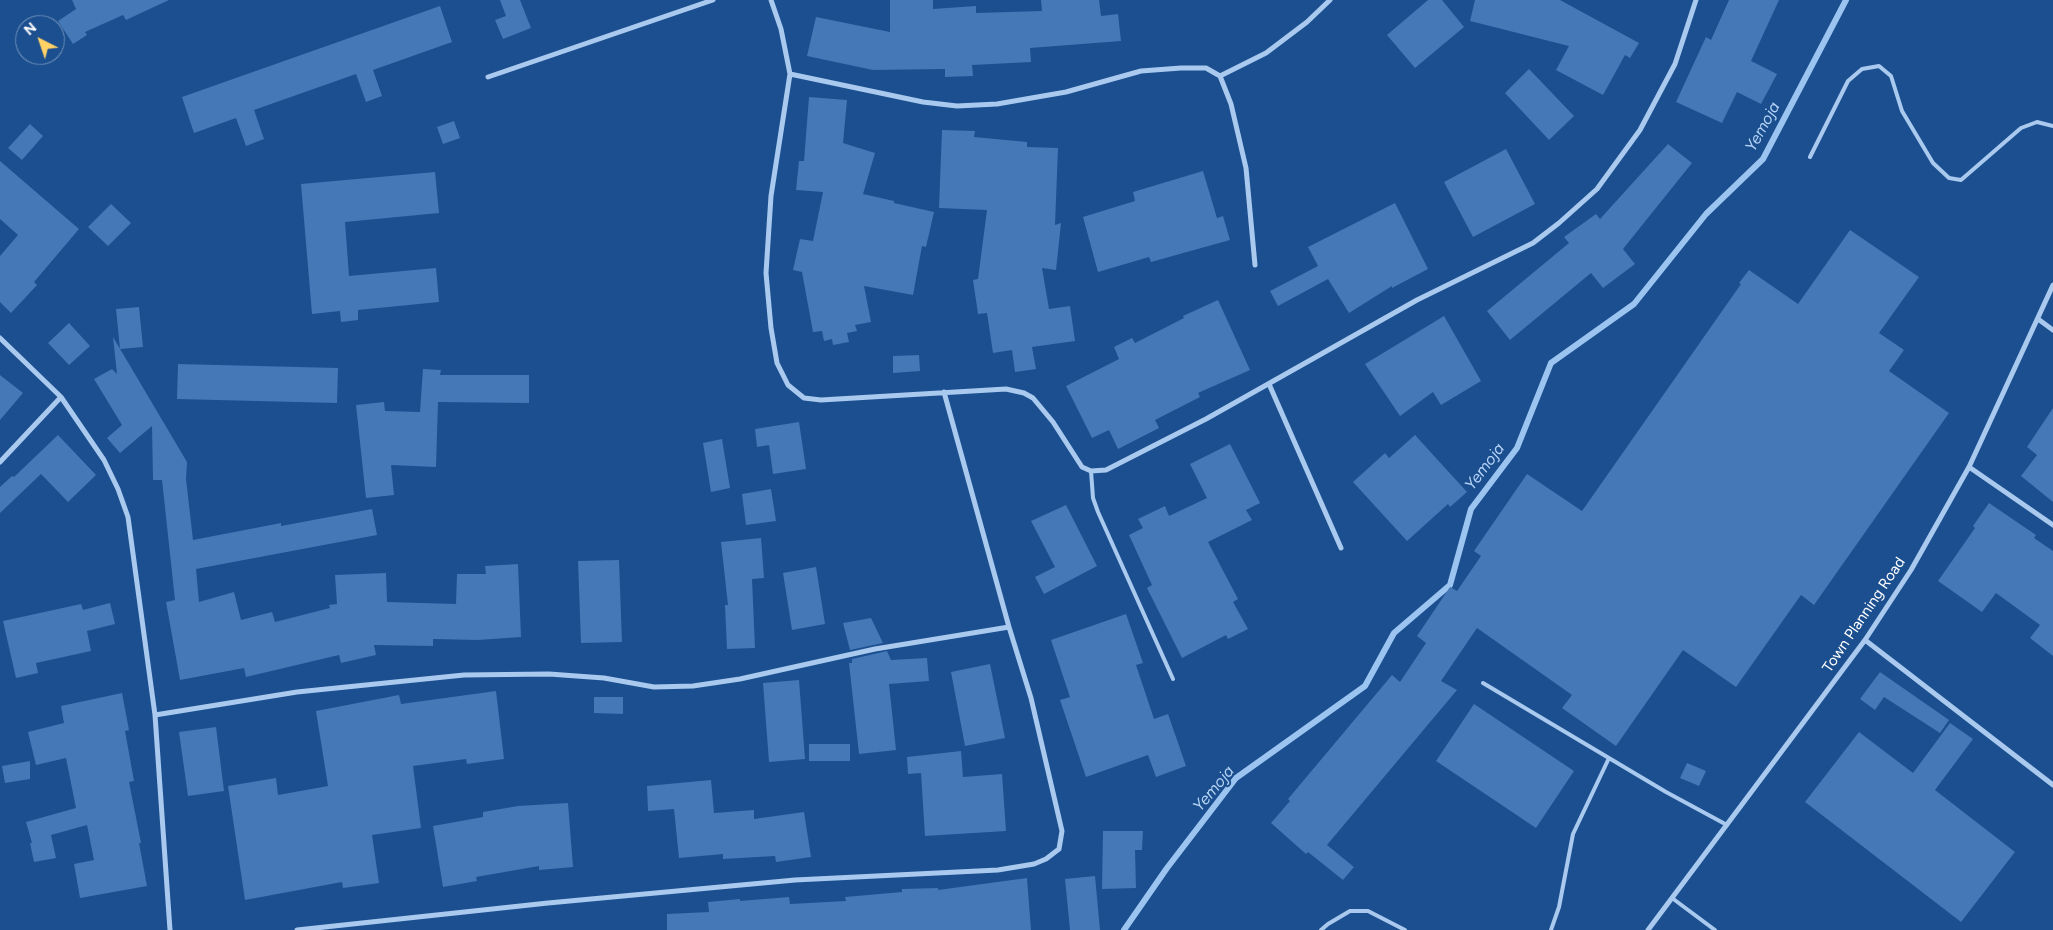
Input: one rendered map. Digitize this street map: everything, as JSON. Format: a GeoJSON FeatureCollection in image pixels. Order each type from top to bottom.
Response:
{"type":"FeatureCollection","features":[{"type":"Feature","properties":{"kind":"street"},"geometry":{"type":"LineString","coordinates":[[488,77],[713,0]]}},
{"type":"Feature","properties":{"kind":"street"},"geometry":{"type":"LineString","coordinates":[[771,0],[781,29],[790,74],[771,196],[766,273],[771,328],[777,363],[788,385],[804,398],[821,400],[1006,389],[1024,393],[1033,398],[1053,422],[1082,467],[1091,471],[1106,470],[1206,419],[1417,300],[1533,243],[1597,189],[1640,130],[1675,64],[1696,0]]}},
{"type":"Feature","properties":{"kind":"street"},"geometry":{"type":"LineString","coordinates":[[1220,76],[1266,53],[1308,22],[1330,0]]}},
{"type":"Feature","properties":{"kind":"street"},"geometry":{"type":"LineString","coordinates":[[790,74],[924,102],[957,106],[997,104],[1066,92],[1141,71],[1206,68],[1220,76],[1231,104],[1246,168],[1255,265]]}},
{"type":"Feature","properties":{"kind":"street","name":"Town Planning Road"},"geometry":{"type":"LineString","coordinates":[[1648,930],[1865,640],[1911,570],[1969,467],[2053,285]]}},
{"type":"Feature","properties":{"kind":"street"},"geometry":{"type":"LineString","coordinates":[[2038,319],[2053,330]]}},
{"type":"Feature","properties":{"kind":"street"},"geometry":{"type":"LineString","coordinates":[[0,338],[61,397],[104,460],[128,516],[155,715],[170,930]]}},
{"type":"Feature","properties":{"kind":"street"},"geometry":{"type":"LineString","coordinates":[[1269,384],[1341,548]]}},
{"type":"Feature","properties":{"kind":"street"},"geometry":{"type":"LineString","coordinates":[[297,930],[757,883],[980,871],[1034,864],[1046,859],[1059,849],[1062,831],[1031,698],[1009,627],[944,392]]}},
{"type":"Feature","properties":{"kind":"street"},"geometry":{"type":"LineString","coordinates":[[0,462],[61,397]]}},
{"type":"Feature","properties":{"kind":"street"},"geometry":{"type":"LineString","coordinates":[[1969,467],[2053,525]]}},
{"type":"Feature","properties":{"kind":"street"},"geometry":{"type":"LineString","coordinates":[[155,715],[297,692],[464,675],[549,674],[604,678],[654,687],[693,686],[740,678],[875,649],[1009,627]]}},
{"type":"Feature","properties":{"kind":"street"},"geometry":{"type":"LineString","coordinates":[[1865,640],[2053,785]]}},
{"type":"Feature","properties":{"kind":"lane"},"geometry":{"type":"LineString","coordinates":[[1810,156],[1848,81],[1862,69],[1879,66],[1891,76],[1902,111],[1934,163],[1949,178],[1961,180],[2021,128],[2037,122],[2053,126]]}},
{"type":"Feature","properties":{"kind":"lane"},"geometry":{"type":"LineString","coordinates":[[1091,471],[1093,498],[1174,679]]}},
{"type":"Feature","properties":{"kind":"lane"},"geometry":{"type":"LineString","coordinates":[[1483,683],[1727,825]]}},
{"type":"Feature","properties":{"kind":"lane"},"geometry":{"type":"LineString","coordinates":[[1551,930],[1559,907],[1573,834],[1609,758]]}},
{"type":"Feature","properties":{"kind":"lane"},"geometry":{"type":"LineString","coordinates":[[1672,898],[1715,930]]}},
{"type":"Feature","properties":{"kind":"lane"},"geometry":{"type":"LineString","coordinates":[[1321,930],[1350,911],[1368,911],[1405,930]]}},
{"type":"Feature","properties":{"kind":"building"},"geometry":{"type":"Polygon","coordinates":[[[72,0],[169,0],[126,20],[123,15],[85,32],[87,35],[73,44],[65,32],[65,16],[76,9],[72,0]]]}},
{"type":"Feature","properties":{"kind":"building"},"geometry":{"type":"Polygon","coordinates":[[[500,0],[520,0],[531,28],[503,39],[495,20],[506,16],[500,0]]]}},
{"type":"Feature","properties":{"kind":"building"},"geometry":{"type":"Polygon","coordinates":[[[890,0],[933,0],[933,9],[976,6],[976,13],[1042,11],[1041,0],[1099,0],[1101,16],[1118,14],[1121,41],[1030,48],[1031,62],[972,65],[973,76],[945,77],[945,69],[873,70],[807,56],[816,17],[890,32],[890,0]]]}},
{"type":"Feature","properties":{"kind":"building"},"geometry":{"type":"Polygon","coordinates":[[[1428,0],[1442,0],[1464,27],[1415,68],[1387,35],[1428,0]]]}},
{"type":"Feature","properties":{"kind":"building"},"geometry":{"type":"Polygon","coordinates":[[[1475,0],[1560,0],[1639,43],[1630,58],[1625,55],[1603,95],[1556,70],[1569,46],[1470,21],[1475,0]]]}},
{"type":"Feature","properties":{"kind":"building"},"geometry":{"type":"Polygon","coordinates":[[[1729,0],[1779,0],[1751,61],[1777,74],[1761,104],[1737,92],[1722,123],[1676,102],[1706,37],[1711,40],[1729,0]]]}},
{"type":"Feature","properties":{"kind":"building"},"geometry":{"type":"Polygon","coordinates":[[[440,6],[452,42],[373,70],[382,96],[366,102],[356,74],[254,110],[264,139],[246,146],[236,118],[194,133],[182,97],[440,6]]]}},
{"type":"Feature","properties":{"kind":"building"},"geometry":{"type":"Polygon","coordinates":[[[1529,69],[1574,116],[1549,140],[1505,93],[1529,69]]]}},
{"type":"Feature","properties":{"kind":"building"},"geometry":{"type":"Polygon","coordinates":[[[809,97],[847,100],[843,143],[875,153],[863,194],[934,212],[926,247],[922,246],[913,295],[864,286],[871,322],[855,325],[857,331],[847,333],[849,342],[833,345],[832,339],[824,341],[822,331],[813,332],[802,272],[793,270],[800,239],[813,241],[823,192],[796,190],[799,161],[804,161],[809,97]]]}},
{"type":"Feature","properties":{"kind":"building"},"geometry":{"type":"Polygon","coordinates":[[[454,121],[460,138],[443,144],[437,127],[454,121]]]}},
{"type":"Feature","properties":{"kind":"building"},"geometry":{"type":"Polygon","coordinates":[[[30,124],[43,136],[22,160],[8,148],[30,124]]]}},
{"type":"Feature","properties":{"kind":"building"},"geometry":{"type":"Polygon","coordinates":[[[942,130],[975,131],[974,137],[1027,142],[1027,147],[1058,148],[1055,225],[1061,223],[1056,270],[1042,268],[1049,309],[1070,306],[1075,341],[1032,347],[1036,369],[1015,372],[1012,350],[993,353],[987,313],[978,314],[973,280],[978,279],[987,210],[939,208],[942,130]]]}},
{"type":"Feature","properties":{"kind":"building"},"geometry":{"type":"Polygon","coordinates":[[[1668,144],[1692,163],[1623,249],[1635,264],[1603,288],[1591,273],[1510,340],[1487,311],[1569,243],[1564,237],[1596,214],[1600,219],[1668,144]]]}},
{"type":"Feature","properties":{"kind":"building"},"geometry":{"type":"Polygon","coordinates":[[[1506,149],[1535,204],[1473,237],[1444,182],[1506,149]]]}},
{"type":"Feature","properties":{"kind":"building"},"geometry":{"type":"Polygon","coordinates":[[[0,161],[79,229],[34,282],[37,285],[11,313],[0,302],[0,256],[18,235],[0,219],[0,161]]]}},
{"type":"Feature","properties":{"kind":"building"},"geometry":{"type":"Polygon","coordinates":[[[1203,171],[1217,218],[1223,216],[1230,240],[1151,262],[1149,257],[1098,272],[1083,217],[1135,201],[1133,192],[1203,171]]]}},
{"type":"Feature","properties":{"kind":"building"},"geometry":{"type":"Polygon","coordinates":[[[435,172],[439,213],[345,222],[349,276],[436,268],[439,302],[358,310],[358,320],[341,322],[340,311],[312,314],[301,184],[435,172]]]}},
{"type":"Feature","properties":{"kind":"building"},"geometry":{"type":"Polygon","coordinates":[[[1395,203],[1428,269],[1392,288],[1392,286],[1349,313],[1328,279],[1278,306],[1270,291],[1318,266],[1308,247],[1395,203]]]}},
{"type":"Feature","properties":{"kind":"building"},"geometry":{"type":"Polygon","coordinates":[[[111,204],[131,223],[108,246],[88,227],[111,204]]]}},
{"type":"Feature","properties":{"kind":"building"},"geometry":{"type":"Polygon","coordinates":[[[1850,230],[1919,277],[1879,333],[1904,350],[1889,371],[1949,413],[1814,605],[1801,595],[1736,687],[1683,650],[1616,746],[1562,708],[1572,695],[1477,628],[1441,681],[1457,690],[1327,845],[1354,867],[1343,880],[1308,852],[1306,854],[1271,823],[1290,801],[1288,799],[1392,675],[1400,682],[1426,643],[1417,636],[1450,587],[1457,591],[1481,556],[1474,551],[1527,474],[1582,511],[1749,270],[1798,304],[1850,230]]]}},
{"type":"Feature","properties":{"kind":"building"},"geometry":{"type":"Polygon","coordinates":[[[1218,300],[1250,370],[1198,393],[1200,397],[1155,420],[1159,428],[1118,449],[1109,430],[1092,438],[1066,386],[1119,359],[1114,347],[1132,338],[1135,343],[1184,318],[1183,316],[1218,300]]]}},
{"type":"Feature","properties":{"kind":"building"},"geometry":{"type":"Polygon","coordinates":[[[139,307],[143,347],[120,349],[116,309],[139,307]]]}},
{"type":"Feature","properties":{"kind":"building"},"geometry":{"type":"Polygon","coordinates":[[[1444,316],[1481,381],[1441,405],[1433,392],[1400,416],[1365,364],[1444,316]]]}},
{"type":"Feature","properties":{"kind":"building"},"geometry":{"type":"Polygon","coordinates":[[[69,323],[90,346],[69,365],[48,343],[69,323]]]}},
{"type":"Feature","properties":{"kind":"building"},"geometry":{"type":"Polygon","coordinates":[[[113,337],[187,462],[186,479],[193,540],[281,523],[281,526],[372,509],[377,535],[196,569],[199,602],[234,592],[241,620],[272,612],[275,622],[330,608],[329,605],[337,604],[335,575],[386,573],[387,602],[456,604],[457,574],[486,574],[485,566],[518,564],[521,637],[478,640],[433,639],[433,646],[374,645],[376,655],[341,663],[339,655],[246,677],[244,668],[180,680],[166,602],[175,600],[162,480],[153,480],[152,426],[120,453],[107,438],[122,425],[94,379],[112,369],[117,374],[113,337]]]}},
{"type":"Feature","properties":{"kind":"building"},"geometry":{"type":"Polygon","coordinates":[[[919,355],[920,371],[893,373],[893,356],[919,355]]]}},
{"type":"Feature","properties":{"kind":"building"},"geometry":{"type":"Polygon","coordinates":[[[178,364],[338,368],[337,403],[177,399],[178,364]]]}},
{"type":"Feature","properties":{"kind":"building"},"geometry":{"type":"Polygon","coordinates":[[[423,369],[441,370],[440,375],[529,375],[529,403],[438,402],[436,467],[391,465],[394,495],[366,498],[356,405],[384,402],[385,411],[420,412],[423,369]]]}},
{"type":"Feature","properties":{"kind":"building"},"geometry":{"type":"Polygon","coordinates":[[[0,375],[23,393],[0,420],[0,375]]]}},
{"type":"Feature","properties":{"kind":"building"},"geometry":{"type":"Polygon","coordinates":[[[2053,408],[2053,502],[2021,476],[2037,455],[2027,447],[2053,408]]]}},
{"type":"Feature","properties":{"kind":"building"},"geometry":{"type":"Polygon","coordinates":[[[799,422],[806,469],[773,474],[769,445],[757,447],[755,429],[799,422]]]}},
{"type":"Feature","properties":{"kind":"building"},"geometry":{"type":"Polygon","coordinates":[[[58,435],[96,475],[68,502],[41,474],[0,513],[0,487],[12,476],[14,477],[58,435]]]}},
{"type":"Feature","properties":{"kind":"building"},"geometry":{"type":"Polygon","coordinates":[[[1415,435],[1467,492],[1450,507],[1448,504],[1407,541],[1353,482],[1385,453],[1389,458],[1415,435]]]}},
{"type":"Feature","properties":{"kind":"building"},"geometry":{"type":"Polygon","coordinates":[[[722,439],[730,488],[711,492],[703,443],[722,439]]]}},
{"type":"Feature","properties":{"kind":"building"},"geometry":{"type":"Polygon","coordinates":[[[1230,444],[1260,503],[1246,510],[1252,520],[1208,542],[1238,599],[1233,602],[1248,629],[1228,639],[1226,635],[1182,658],[1147,588],[1152,585],[1129,535],[1143,528],[1138,519],[1165,506],[1169,516],[1207,498],[1190,464],[1230,444]]]}},
{"type":"Feature","properties":{"kind":"building"},"geometry":{"type":"Polygon","coordinates":[[[771,489],[776,521],[746,525],[742,494],[771,489]]]}},
{"type":"Feature","properties":{"kind":"building"},"geometry":{"type":"Polygon","coordinates":[[[1989,503],[2036,535],[2034,538],[2053,551],[2053,656],[2030,638],[2040,625],[1996,593],[1982,612],[1938,581],[1975,528],[1973,526],[1989,503]]]}},
{"type":"Feature","properties":{"kind":"building"},"geometry":{"type":"Polygon","coordinates":[[[1066,505],[1097,566],[1044,594],[1035,577],[1055,567],[1031,521],[1066,505]]]}},
{"type":"Feature","properties":{"kind":"building"},"geometry":{"type":"Polygon","coordinates":[[[761,538],[764,578],[752,579],[755,648],[727,649],[725,605],[728,605],[721,542],[761,538]]]}},
{"type":"Feature","properties":{"kind":"building"},"geometry":{"type":"Polygon","coordinates":[[[619,560],[622,642],[581,643],[578,561],[619,560]]]}},
{"type":"Feature","properties":{"kind":"building"},"geometry":{"type":"Polygon","coordinates":[[[816,567],[825,624],[792,630],[783,573],[816,567]]]}},
{"type":"Feature","properties":{"kind":"building"},"geometry":{"type":"Polygon","coordinates":[[[110,603],[115,624],[87,631],[91,651],[36,663],[38,673],[16,678],[3,621],[81,604],[83,610],[110,603]]]}},
{"type":"Feature","properties":{"kind":"building"},"geometry":{"type":"Polygon","coordinates":[[[1126,614],[1143,663],[1136,665],[1154,719],[1168,714],[1186,766],[1156,777],[1148,755],[1086,777],[1060,700],[1070,697],[1051,640],[1126,614]]]}},
{"type":"Feature","properties":{"kind":"building"},"geometry":{"type":"Polygon","coordinates":[[[871,618],[883,643],[850,650],[843,623],[871,618]]]}},
{"type":"Feature","properties":{"kind":"building"},"geometry":{"type":"Polygon","coordinates":[[[887,651],[891,660],[927,658],[929,681],[889,684],[896,750],[859,754],[849,663],[852,663],[852,659],[887,651]]]}},
{"type":"Feature","properties":{"kind":"building"},"geometry":{"type":"Polygon","coordinates":[[[990,664],[1005,738],[965,746],[951,672],[990,664]]]}},
{"type":"Feature","properties":{"kind":"building"},"geometry":{"type":"Polygon","coordinates":[[[1880,672],[1949,720],[1940,733],[1884,697],[1875,710],[1860,699],[1880,672]]]}},
{"type":"Feature","properties":{"kind":"building"},"geometry":{"type":"Polygon","coordinates":[[[799,680],[805,759],[769,762],[763,683],[799,680]]]}},
{"type":"Feature","properties":{"kind":"building"},"geometry":{"type":"Polygon","coordinates":[[[496,691],[504,759],[467,764],[466,759],[413,766],[421,828],[372,835],[379,883],[343,888],[342,882],[245,900],[228,786],[276,778],[278,795],[328,786],[316,711],[399,695],[401,704],[496,691]]]}},
{"type":"Feature","properties":{"kind":"building"},"geometry":{"type":"Polygon","coordinates":[[[122,693],[129,730],[125,731],[134,781],[129,782],[147,886],[80,898],[74,864],[94,860],[87,825],[51,835],[56,858],[34,862],[30,843],[32,843],[26,822],[76,808],[66,758],[36,765],[28,732],[64,723],[61,706],[122,693]]]}},
{"type":"Feature","properties":{"kind":"building"},"geometry":{"type":"Polygon","coordinates":[[[594,697],[623,697],[623,714],[594,713],[594,697]]]}},
{"type":"Feature","properties":{"kind":"building"},"geometry":{"type":"Polygon","coordinates":[[[1474,704],[1574,771],[1536,828],[1436,761],[1474,704]]]}},
{"type":"Feature","properties":{"kind":"building"},"geometry":{"type":"Polygon","coordinates":[[[1950,723],[1973,739],[1935,790],[2015,852],[1961,922],[1805,802],[1859,732],[1913,773],[1950,723]]]}},
{"type":"Feature","properties":{"kind":"building"},"geometry":{"type":"Polygon","coordinates":[[[216,727],[224,791],[188,796],[179,732],[216,727]]]}},
{"type":"Feature","properties":{"kind":"building"},"geometry":{"type":"Polygon","coordinates":[[[809,744],[850,744],[850,761],[809,761],[809,744]]]}},
{"type":"Feature","properties":{"kind":"building"},"geometry":{"type":"Polygon","coordinates":[[[961,751],[963,777],[1002,774],[1006,831],[925,836],[921,773],[908,774],[907,757],[961,751]]]}},
{"type":"Feature","properties":{"kind":"building"},"geometry":{"type":"Polygon","coordinates":[[[30,761],[30,779],[5,783],[2,766],[30,761]]]}},
{"type":"Feature","properties":{"kind":"building"},"geometry":{"type":"Polygon","coordinates":[[[1687,763],[1706,771],[1699,786],[1680,778],[1687,763]]]}},
{"type":"Feature","properties":{"kind":"building"},"geometry":{"type":"Polygon","coordinates":[[[711,780],[714,813],[754,810],[754,819],[804,812],[811,857],[776,862],[775,856],[723,859],[723,854],[679,858],[674,809],[648,811],[647,786],[711,780]]]}},
{"type":"Feature","properties":{"kind":"building"},"geometry":{"type":"Polygon","coordinates":[[[568,803],[573,867],[539,870],[539,866],[476,877],[477,881],[443,887],[433,826],[483,817],[483,812],[518,806],[568,803]]]}},
{"type":"Feature","properties":{"kind":"building"},"geometry":{"type":"Polygon","coordinates":[[[1103,831],[1143,831],[1142,850],[1135,850],[1136,888],[1102,889],[1103,831]]]}},
{"type":"Feature","properties":{"kind":"building"},"geometry":{"type":"Polygon","coordinates":[[[1095,876],[1100,930],[1070,930],[1065,879],[1095,876]]]}},
{"type":"Feature","properties":{"kind":"building"},"geometry":{"type":"Polygon","coordinates":[[[1027,878],[1031,930],[667,930],[667,914],[709,912],[708,902],[789,897],[790,904],[846,901],[845,897],[902,892],[902,889],[938,888],[938,890],[1027,878]]]}},
{"type":"Feature","properties":{"kind":"waterway","name":"Yemoja"},"geometry":{"type":"LineString","coordinates":[[1124,930],[1167,868],[1236,778],[1365,686],[1394,633],[1450,585],[1471,509],[1517,448],[1551,363],[1634,304],[1706,214],[1763,159],[1846,0]]}}]}
